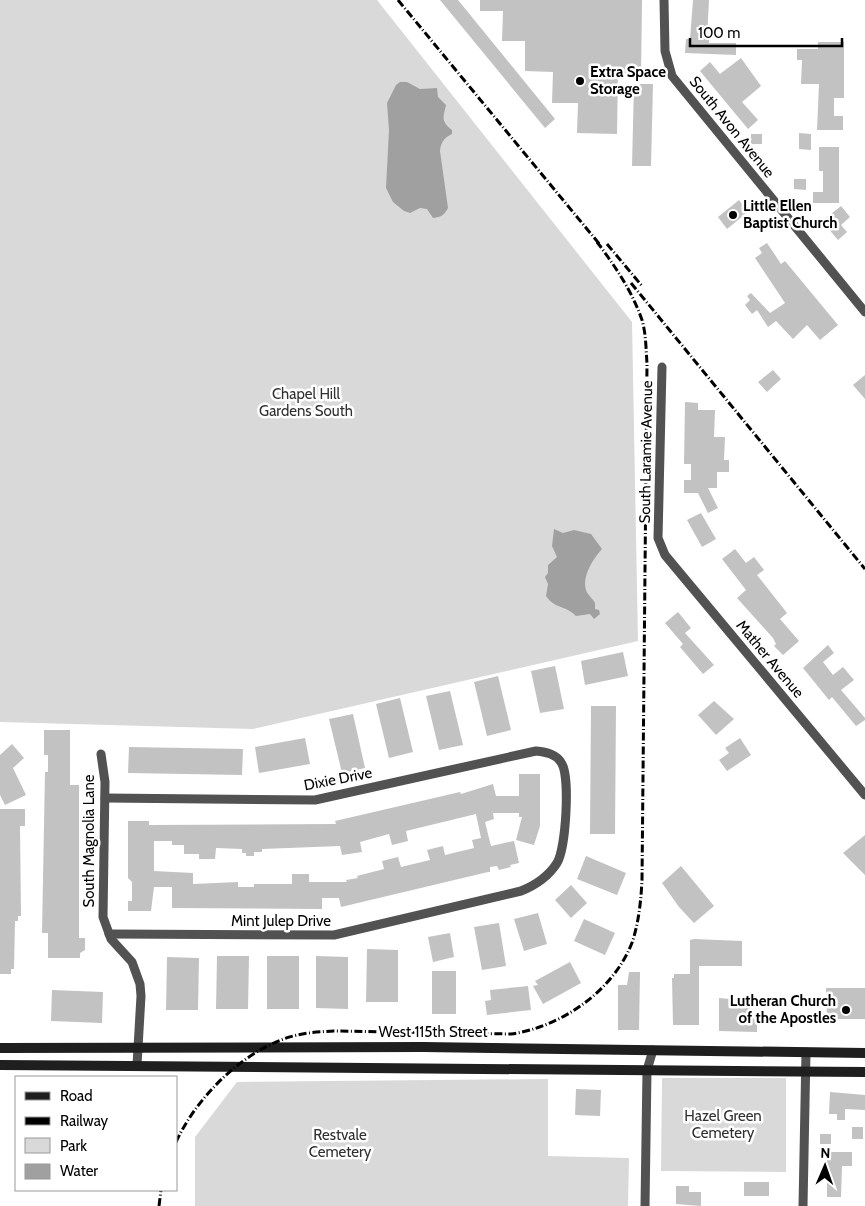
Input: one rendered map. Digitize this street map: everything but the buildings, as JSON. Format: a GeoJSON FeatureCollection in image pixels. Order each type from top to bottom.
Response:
{"type":"FeatureCollection","features":[{"type":"Feature","properties":{"kind":"street","name":"South Avon Avenue"},"geometry":{"type":"LineString","coordinates":[[664,0],[665,51],[672,76],[865,312]]}},
{"type":"Feature","properties":{"kind":"street","name":"South Laramie Avenue"},"geometry":{"type":"LineString","coordinates":[[658,538],[662,367]]}},
{"type":"Feature","properties":{"kind":"street","name":"Mather Avenue"},"geometry":{"type":"LineString","coordinates":[[658,538],[665,555],[865,795]]}},
{"type":"Feature","properties":{"kind":"street","name":"Dixie Drive"},"geometry":{"type":"LineString","coordinates":[[105,798],[315,800],[529,752],[543,751],[558,758],[565,772],[564,842],[557,862],[538,883]]}},
{"type":"Feature","properties":{"kind":"street","name":"South Magnolia Lane"},"geometry":{"type":"LineString","coordinates":[[101,754],[105,798],[102,911],[108,934],[132,962],[140,984],[137,1066]]}},
{"type":"Feature","properties":{"kind":"street","name":"Mint Julep Drive"},"geometry":{"type":"LineString","coordinates":[[108,934],[334,935],[521,891],[538,883]]}},
{"type":"Feature","properties":{"kind":"street","name":"West 115th Street"},"geometry":{"type":"LineString","coordinates":[[0,1048],[423,1047],[865,1053]]}},
{"type":"Feature","properties":{"kind":"street"},"geometry":{"type":"LineString","coordinates":[[645,1206],[648,1070],[653,1050]]}},
{"type":"Feature","properties":{"kind":"street"},"geometry":{"type":"LineString","coordinates":[[803,1206],[806,1052]]}},
{"type":"Feature","properties":{"kind":"street"},"geometry":{"type":"LineString","coordinates":[[0,1065],[865,1072]]}},
{"type":"Feature","properties":{"kind":"green space","name":"Chapel Hill Gardens South"},"geometry":{"type":"Polygon","coordinates":[[[0,0],[377,0],[632,322],[638,641],[253,729],[0,722],[0,0]]]}},
{"type":"Feature","properties":{"kind":"green space","name":"Hazel Green Cemetery"},"geometry":{"type":"Polygon","coordinates":[[[662,1078],[786,1078],[786,1172],[661,1171],[662,1078]]]}},
{"type":"Feature","properties":{"kind":"green space","name":"Restvale Cemetery"},"geometry":{"type":"Polygon","coordinates":[[[548,1079],[548,1156],[629,1158],[628,1206],[195,1206],[195,1137],[237,1082],[548,1079]]]}},
{"type":"Feature","properties":{"kind":"water"},"geometry":{"type":"Polygon","coordinates":[[[400,82],[407,82],[420,89],[437,88],[438,97],[446,105],[444,119],[452,130],[452,134],[443,141],[440,151],[448,208],[439,217],[433,218],[427,209],[420,208],[410,213],[404,211],[393,202],[386,188],[389,130],[387,103],[396,85],[400,82]]]}},
{"type":"Feature","properties":{"kind":"water"},"geometry":{"type":"Polygon","coordinates":[[[554,529],[563,533],[574,530],[591,534],[602,549],[592,563],[585,585],[587,592],[595,603],[595,609],[599,610],[600,614],[594,619],[590,614],[576,616],[553,603],[546,596],[548,584],[545,577],[548,573],[548,565],[557,557],[552,546],[554,529]]]}},
{"type":"Feature","properties":{"kind":"railway"},"geometry":{"type":"LineString","coordinates":[[398,0],[601,246]]}},
{"type":"Feature","properties":{"kind":"railway"},"geometry":{"type":"LineString","coordinates":[[178,1138],[184,1126],[206,1095],[220,1081],[249,1057],[281,1040],[300,1034],[334,1031],[511,1034],[530,1030],[549,1023],[584,1003],[614,975],[625,958],[637,925],[642,880],[647,364],[646,342],[638,309],[622,279],[597,242]]}},
{"type":"Feature","properties":{"kind":"railway"},"geometry":{"type":"LineString","coordinates":[[607,244],[642,286]]}},
{"type":"Feature","properties":{"kind":"railway"},"geometry":{"type":"LineString","coordinates":[[631,283],[865,569]]}},
{"type":"Feature","properties":{"kind":"railway"},"geometry":{"type":"LineString","coordinates":[[159,1206],[161,1191]]}},
{"type":"Feature","properties":{"kind":"place","name":"Extra Space Storage"},"geometry":{"type":"Point","coordinates":[580,81]}},
{"type":"Feature","properties":{"kind":"place","name":"Little Ellen Baptist Church"},"geometry":{"type":"Point","coordinates":[733,215]}},
{"type":"Feature","properties":{"kind":"place","name":"Lutheran Church of the Apostles"},"geometry":{"type":"Point","coordinates":[846,1010]}}]}
